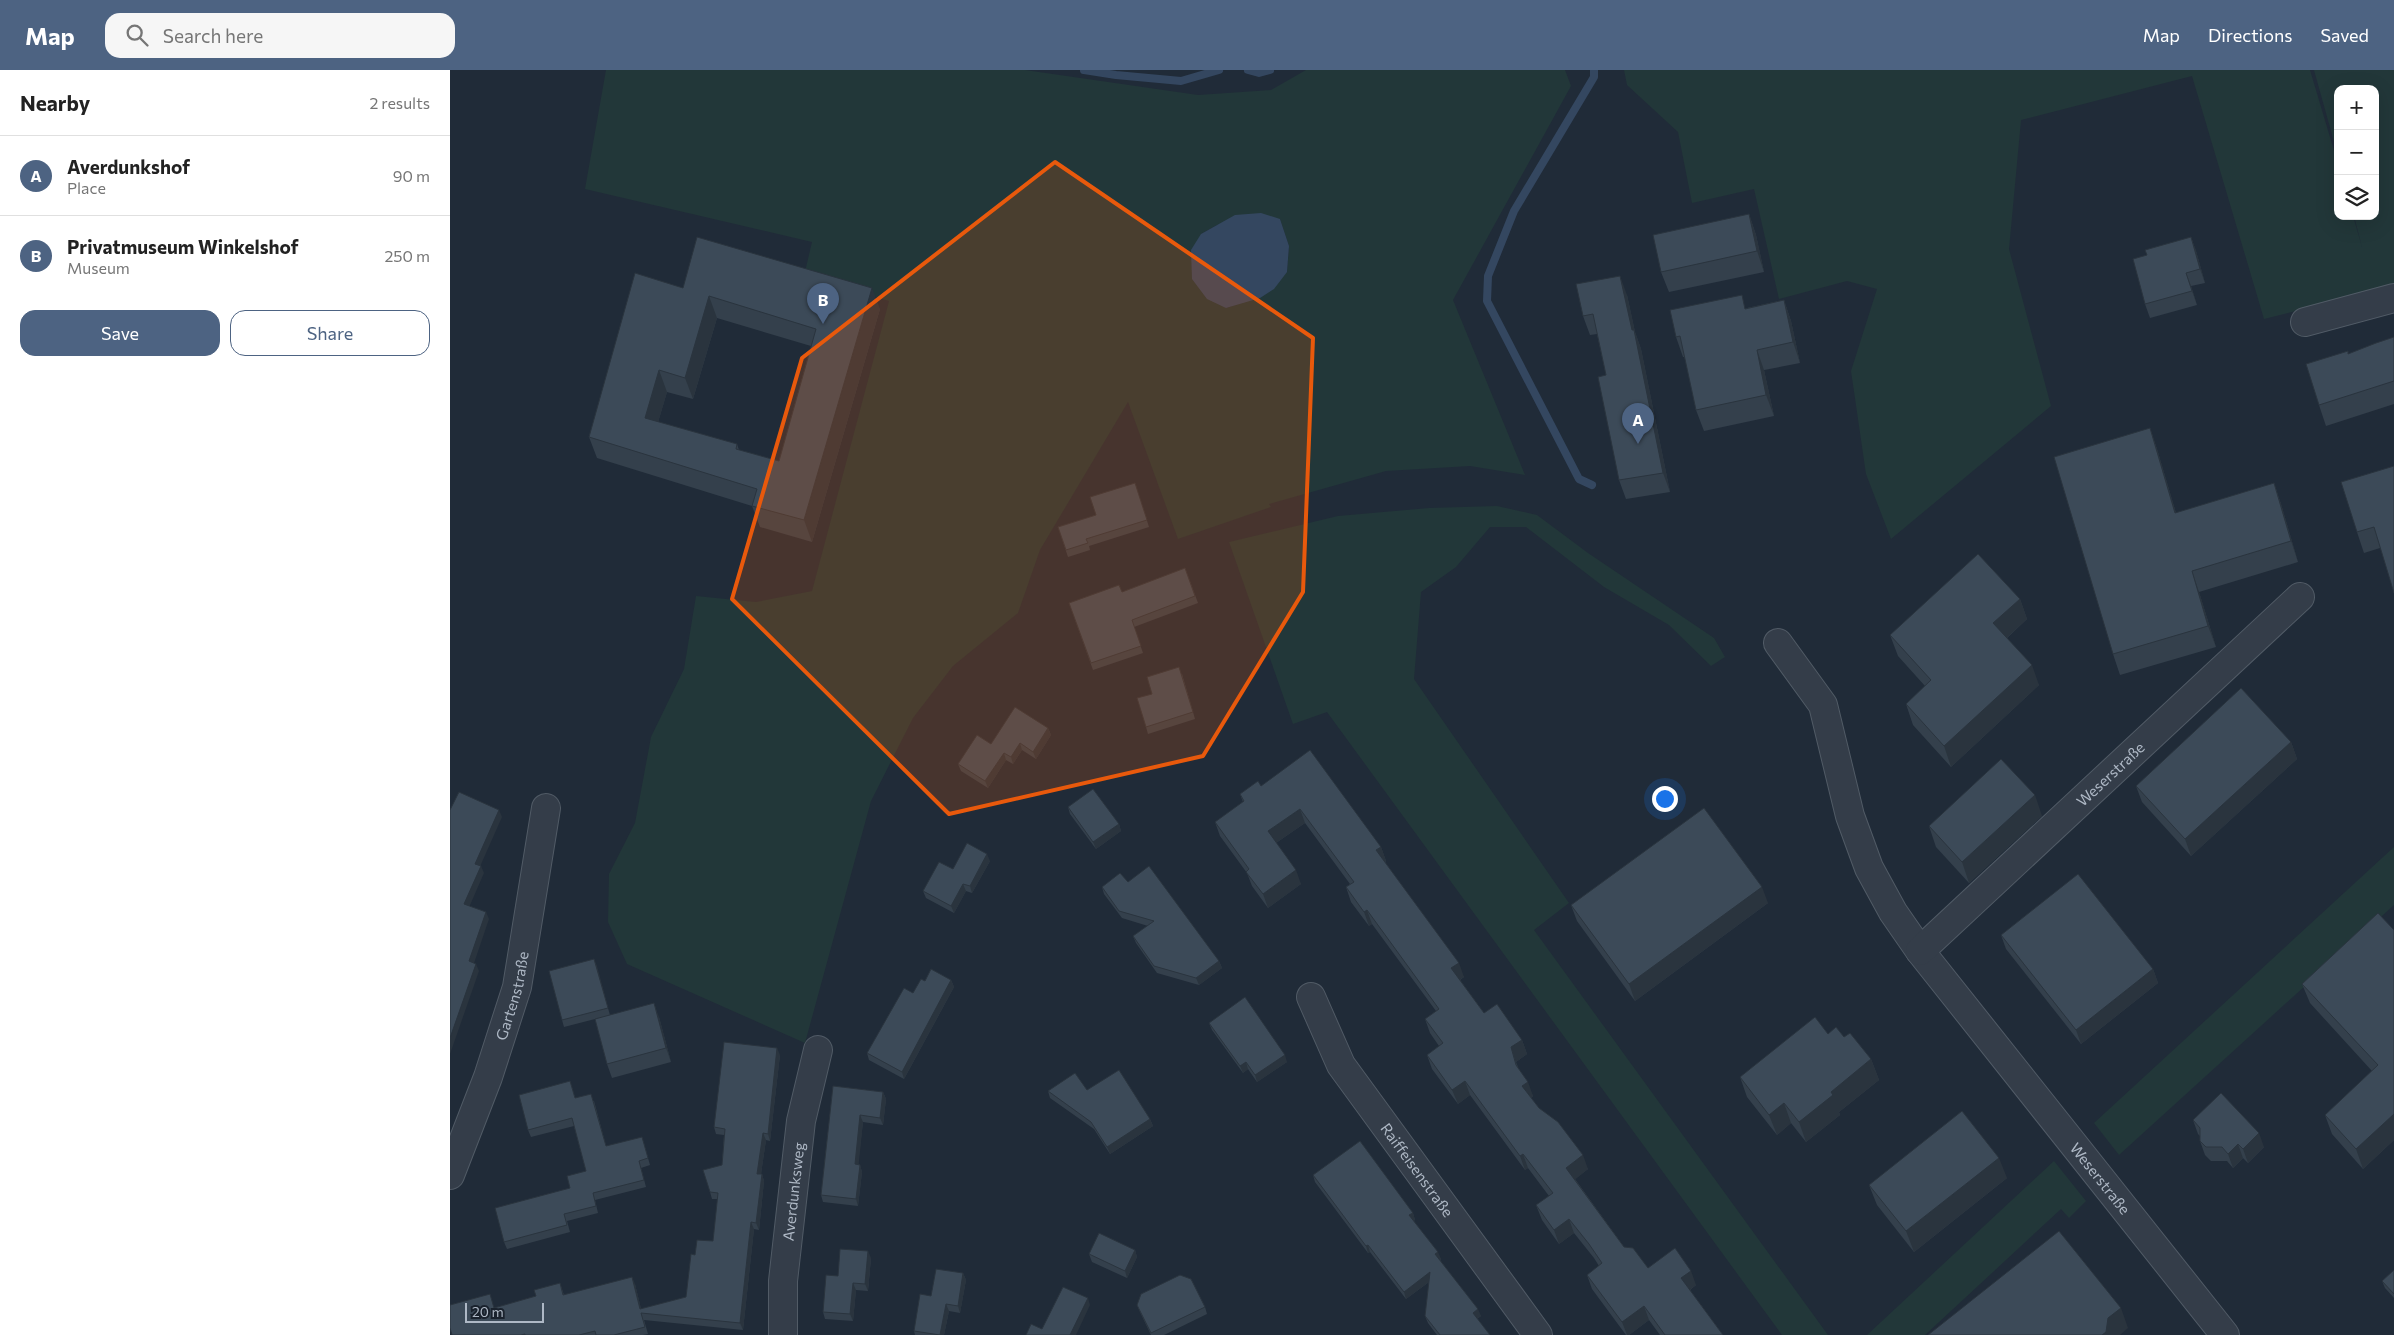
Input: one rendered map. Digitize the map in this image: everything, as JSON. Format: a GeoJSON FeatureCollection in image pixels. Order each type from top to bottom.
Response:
{"type":"FeatureCollection","features":[{"type":"Feature","properties":{"kind":"street"},"geometry":{"type":"LineString","coordinates":[[2305,322],[2394,298]]}},
{"type":"Feature","properties":{"kind":"street","name":"Weserstraße"},"geometry":{"type":"LineString","coordinates":[[1920,951],[2300,597]]}},
{"type":"Feature","properties":{"kind":"street","name":"Weserstraße"},"geometry":{"type":"LineString","coordinates":[[1778,643],[1823,705],[1850,816],[1869,868],[1893,912],[1920,951],[2226,1335]]}},
{"type":"Feature","properties":{"kind":"street","name":"Gartenstraße"},"geometry":{"type":"LineString","coordinates":[[450,1175],[488,1077],[517,987],[546,808]]}},
{"type":"Feature","properties":{"kind":"street","name":"Raiffeisenstraße"},"geometry":{"type":"LineString","coordinates":[[1311,997],[1341,1065],[1538,1335]]}},
{"type":"Feature","properties":{"kind":"street","name":"Averdunksweg"},"geometry":{"type":"LineString","coordinates":[[782,1335],[784,1281],[801,1121],[818,1050]]}},
{"type":"Feature","properties":{"kind":"highlighted area"},"geometry":{"type":"Polygon","coordinates":[[[1055,162],[1313,338],[1303,592],[1203,756],[949,814],[732,599],[802,358],[1055,162]]]}},
{"type":"Feature","properties":{"kind":"green space"},"geometry":{"type":"Polygon","coordinates":[[[606,70],[1025,70],[1198,95],[1271,90],[1306,70],[1565,70],[1571,86],[1453,300],[1525,475],[1470,466],[1386,471],[1269,504],[1271,507],[1178,539],[1128,402],[1040,550],[1018,613],[953,666],[913,718],[871,801],[805,1043],[627,964],[608,922],[609,874],[635,823],[651,737],[684,669],[696,596],[756,602],[812,591],[889,301],[804,276],[812,242],[585,189],[606,70]],[[1280,219],[1217,225],[1201,234],[1226,308],[1241,303],[1287,272],[1289,246],[1280,219]]]}},
{"type":"Feature","properties":{"kind":"green space"},"geometry":{"type":"Polygon","coordinates":[[[1624,70],[2310,70],[2334,151],[2334,220],[2354,220],[2362,247],[2355,220],[2379,220],[2379,85],[2334,85],[2334,142],[2314,70],[2394,70],[2394,286],[2264,319],[2192,76],[2021,120],[2009,249],[2051,406],[1891,539],[1866,474],[1851,371],[1877,289],[1847,281],[1779,299],[1754,189],[1692,203],[1678,132],[1627,85],[1624,70]]]}},
{"type":"Feature","properties":{"kind":"green space"},"geometry":{"type":"Polygon","coordinates":[[[1497,506],[1537,515],[1588,553],[1714,638],[1725,657],[1711,666],[1669,625],[1604,587],[1526,527],[1490,527],[1456,567],[1421,592],[1414,679],[1569,903],[1534,930],[1828,1335],[1782,1335],[1327,712],[1293,724],[1229,542],[1338,516],[1429,508],[1497,506]]]}},
{"type":"Feature","properties":{"kind":"green space"},"geometry":{"type":"Polygon","coordinates":[[[2394,847],[2394,905],[2119,1155],[2094,1123],[2394,847]]]}},
{"type":"Feature","properties":{"kind":"green space"},"geometry":{"type":"Polygon","coordinates":[[[2054,1161],[2086,1201],[2069,1218],[2061,1209],[1925,1335],[1867,1335],[2054,1161]]]}},
{"type":"Feature","properties":{"kind":"water"},"geometry":{"type":"Polygon","coordinates":[[[1261,213],[1280,219],[1289,246],[1287,272],[1274,289],[1260,298],[1226,308],[1207,299],[1192,279],[1191,250],[1201,234],[1235,215],[1261,213]]]}},
{"type":"Feature","properties":{"kind":"building"},"geometry":{"type":"Polygon","coordinates":[[[1749,214],[1757,251],[1661,272],[1653,235],[1749,214]]]}},
{"type":"Feature","properties":{"kind":"building"},"geometry":{"type":"Polygon","coordinates":[[[697,237],[872,288],[804,520],[752,506],[757,489],[589,437],[635,273],[683,288],[697,237]],[[709,296],[685,378],[659,370],[645,418],[737,444],[736,449],[779,461],[816,329],[709,296]]]}},
{"type":"Feature","properties":{"kind":"building"},"geometry":{"type":"Polygon","coordinates":[[[2191,237],[2200,269],[2186,273],[2192,291],[2145,304],[2133,259],[2147,255],[2145,250],[2191,237]]]}},
{"type":"Feature","properties":{"kind":"building"},"geometry":{"type":"Polygon","coordinates":[[[1620,276],[1632,330],[1634,330],[1663,473],[1619,480],[1598,377],[1606,375],[1593,314],[1583,316],[1576,284],[1620,276]]]}},
{"type":"Feature","properties":{"kind":"building"},"geometry":{"type":"Polygon","coordinates":[[[1742,295],[1745,309],[1784,300],[1793,342],[1757,350],[1766,395],[1696,410],[1680,336],[1676,337],[1670,310],[1742,295]]]}},
{"type":"Feature","properties":{"kind":"building"},"geometry":{"type":"Polygon","coordinates":[[[2394,337],[2394,381],[2319,405],[2306,364],[2348,351],[2348,354],[2394,337]]]}},
{"type":"Feature","properties":{"kind":"building"},"geometry":{"type":"Polygon","coordinates":[[[2150,428],[2175,513],[2274,483],[2291,541],[2192,571],[2208,626],[2113,654],[2054,457],[2150,428]]]}},
{"type":"Feature","properties":{"kind":"building"},"geometry":{"type":"Polygon","coordinates":[[[2394,466],[2394,593],[2374,527],[2357,532],[2341,482],[2394,466]]]}},
{"type":"Feature","properties":{"kind":"building"},"geometry":{"type":"Polygon","coordinates":[[[1135,483],[1147,520],[1086,539],[1088,543],[1066,550],[1058,527],[1096,515],[1090,497],[1135,483]]]}},
{"type":"Feature","properties":{"kind":"building"},"geometry":{"type":"Polygon","coordinates":[[[1978,554],[2020,599],[1993,623],[2032,665],[1944,746],[1906,704],[1931,680],[1890,635],[1978,554]]]}},
{"type":"Feature","properties":{"kind":"building"},"geometry":{"type":"Polygon","coordinates":[[[1185,568],[1195,596],[1132,620],[1141,646],[1091,663],[1069,603],[1119,585],[1122,592],[1185,568]]]}},
{"type":"Feature","properties":{"kind":"building"},"geometry":{"type":"Polygon","coordinates":[[[1179,667],[1193,712],[1146,727],[1137,698],[1152,694],[1147,677],[1179,667]]]}},
{"type":"Feature","properties":{"kind":"building"},"geometry":{"type":"Polygon","coordinates":[[[2241,688],[2291,742],[2185,839],[2136,786],[2241,688]]]}},
{"type":"Feature","properties":{"kind":"building"},"geometry":{"type":"Polygon","coordinates":[[[1015,707],[1048,728],[1033,752],[1020,743],[1011,757],[1004,753],[985,781],[958,764],[977,735],[991,744],[1015,707]]]}},
{"type":"Feature","properties":{"kind":"building"},"geometry":{"type":"Polygon","coordinates":[[[1310,750],[1381,847],[1376,850],[1459,963],[1451,968],[1484,1013],[1497,1004],[1522,1040],[1511,1047],[1516,1065],[1528,1082],[1522,1086],[1539,1108],[1558,1122],[1583,1155],[1566,1168],[1624,1247],[1633,1248],[1648,1268],[1675,1248],[1691,1271],[1681,1278],[1723,1335],[1665,1335],[1644,1306],[1622,1322],[1587,1275],[1602,1263],[1589,1244],[1569,1219],[1554,1230],[1536,1205],[1553,1193],[1523,1154],[1520,1156],[1465,1081],[1452,1090],[1427,1055],[1443,1043],[1425,1019],[1439,1009],[1367,910],[1364,912],[1346,887],[1354,882],[1300,809],[1268,831],[1296,870],[1263,894],[1246,872],[1249,869],[1215,822],[1244,801],[1240,794],[1258,781],[1261,786],[1310,750]]]}},
{"type":"Feature","properties":{"kind":"building"},"geometry":{"type":"Polygon","coordinates":[[[2001,759],[2035,795],[1962,862],[1929,826],[2001,759]]]}},
{"type":"Feature","properties":{"kind":"building"},"geometry":{"type":"Polygon","coordinates":[[[1093,789],[1119,824],[1093,842],[1068,807],[1093,789]]]}},
{"type":"Feature","properties":{"kind":"building"},"geometry":{"type":"Polygon","coordinates":[[[459,792],[499,810],[475,864],[481,866],[464,904],[486,912],[469,961],[476,964],[450,1038],[450,810],[459,792]]]}},
{"type":"Feature","properties":{"kind":"building"},"geometry":{"type":"Polygon","coordinates":[[[1704,808],[1762,887],[1629,984],[1571,905],[1704,808]]]}},
{"type":"Feature","properties":{"kind":"building"},"geometry":{"type":"Polygon","coordinates":[[[967,843],[987,854],[970,886],[963,884],[951,906],[923,891],[939,862],[953,869],[967,843]]]}},
{"type":"Feature","properties":{"kind":"building"},"geometry":{"type":"Polygon","coordinates":[[[1149,866],[1219,961],[1196,978],[1154,966],[1133,936],[1154,921],[1119,911],[1102,887],[1120,873],[1128,882],[1149,866]]]}},
{"type":"Feature","properties":{"kind":"building"},"geometry":{"type":"Polygon","coordinates":[[[2078,874],[2153,969],[2076,1030],[2001,935],[2078,874]]]}},
{"type":"Feature","properties":{"kind":"building"},"geometry":{"type":"Polygon","coordinates":[[[2378,913],[2394,930],[2394,1114],[2356,1149],[2325,1115],[2378,1065],[2302,984],[2378,913]]]}},
{"type":"Feature","properties":{"kind":"building"},"geometry":{"type":"Polygon","coordinates":[[[594,959],[608,1008],[562,1020],[549,971],[594,959]]]}},
{"type":"Feature","properties":{"kind":"building"},"geometry":{"type":"Polygon","coordinates":[[[931,969],[951,980],[902,1072],[867,1053],[904,988],[913,993],[921,979],[925,981],[931,969]]]}},
{"type":"Feature","properties":{"kind":"building"},"geometry":{"type":"Polygon","coordinates":[[[1245,997],[1285,1055],[1255,1075],[1246,1062],[1240,1066],[1209,1023],[1245,997]]]}},
{"type":"Feature","properties":{"kind":"building"},"geometry":{"type":"Polygon","coordinates":[[[654,1003],[666,1048],[607,1064],[595,1019],[654,1003]]]}},
{"type":"Feature","properties":{"kind":"building"},"geometry":{"type":"Polygon","coordinates":[[[1815,1017],[1828,1034],[1836,1027],[1844,1037],[1850,1033],[1871,1059],[1831,1092],[1833,1095],[1799,1122],[1784,1103],[1769,1115],[1740,1077],[1815,1017]]]}},
{"type":"Feature","properties":{"kind":"building"},"geometry":{"type":"Polygon","coordinates":[[[724,1042],[777,1048],[768,1134],[763,1133],[757,1174],[762,1174],[756,1223],[751,1222],[740,1323],[641,1313],[645,1327],[614,1335],[596,1335],[595,1331],[579,1335],[452,1335],[450,1328],[450,1305],[490,1294],[494,1308],[536,1296],[534,1290],[560,1283],[563,1295],[632,1277],[640,1309],[686,1297],[691,1254],[695,1255],[697,1240],[713,1241],[718,1193],[710,1192],[703,1170],[722,1165],[725,1129],[714,1127],[724,1042]]]}},
{"type":"Feature","properties":{"kind":"building"},"geometry":{"type":"Polygon","coordinates":[[[1119,1070],[1150,1119],[1107,1147],[1091,1122],[1048,1091],[1075,1073],[1087,1090],[1119,1070]]]}},
{"type":"Feature","properties":{"kind":"building"},"geometry":{"type":"Polygon","coordinates":[[[570,1081],[575,1098],[591,1094],[606,1146],[642,1137],[648,1158],[639,1161],[644,1180],[593,1193],[596,1206],[564,1214],[567,1225],[504,1242],[495,1208],[570,1188],[567,1176],[586,1171],[572,1118],[528,1130],[519,1095],[570,1081]]]}},
{"type":"Feature","properties":{"kind":"building"},"geometry":{"type":"Polygon","coordinates":[[[833,1086],[883,1092],[880,1118],[860,1115],[855,1164],[860,1165],[856,1199],[821,1195],[833,1086]]]}},
{"type":"Feature","properties":{"kind":"building"},"geometry":{"type":"Polygon","coordinates":[[[2221,1093],[2259,1133],[2243,1149],[2238,1144],[2228,1154],[2222,1147],[2206,1147],[2200,1141],[2200,1128],[2193,1120],[2221,1093]]]}},
{"type":"Feature","properties":{"kind":"building"},"geometry":{"type":"Polygon","coordinates":[[[1962,1111],[1999,1158],[1906,1231],[1869,1185],[1962,1111]]]}},
{"type":"Feature","properties":{"kind":"building"},"geometry":{"type":"Polygon","coordinates":[[[1360,1141],[1413,1213],[1409,1215],[1438,1252],[1435,1254],[1478,1309],[1473,1313],[1490,1335],[1440,1335],[1425,1316],[1430,1272],[1404,1292],[1368,1245],[1366,1246],[1313,1175],[1360,1141]]]}},
{"type":"Feature","properties":{"kind":"building"},"geometry":{"type":"Polygon","coordinates":[[[2059,1231],[2121,1308],[2108,1318],[2106,1332],[2102,1335],[1928,1335],[2059,1231]]]}},
{"type":"Feature","properties":{"kind":"building"},"geometry":{"type":"Polygon","coordinates":[[[1099,1233],[1135,1250],[1125,1271],[1089,1254],[1099,1233]]]}},
{"type":"Feature","properties":{"kind":"building"},"geometry":{"type":"Polygon","coordinates":[[[840,1249],[868,1251],[865,1284],[853,1283],[850,1314],[823,1312],[826,1275],[838,1276],[840,1249]]]}},
{"type":"Feature","properties":{"kind":"building"},"geometry":{"type":"Polygon","coordinates":[[[936,1269],[963,1273],[958,1306],[946,1304],[940,1335],[914,1331],[920,1294],[931,1296],[936,1269]]]}},
{"type":"Feature","properties":{"kind":"building"},"geometry":{"type":"Polygon","coordinates":[[[2394,1270],[2394,1294],[2382,1281],[2394,1270]]]}},
{"type":"Feature","properties":{"kind":"building"},"geometry":{"type":"Polygon","coordinates":[[[1180,1275],[1191,1279],[1205,1307],[1151,1333],[1137,1305],[1141,1294],[1180,1275]]]}},
{"type":"Feature","properties":{"kind":"building"},"geometry":{"type":"Polygon","coordinates":[[[1063,1287],[1088,1298],[1070,1335],[1026,1335],[1031,1324],[1042,1329],[1063,1287]]]}},
{"type":"Feature","properties":{"kind":"waterway"},"geometry":{"type":"LineString","coordinates":[[1084,70],[1181,81],[1219,70]]}},
{"type":"Feature","properties":{"kind":"waterway"},"geometry":{"type":"LineString","coordinates":[[1248,70],[1259,73],[1270,70]]}},
{"type":"Feature","properties":{"kind":"waterway"},"geometry":{"type":"LineString","coordinates":[[1592,485],[1579,479],[1487,301],[1488,276],[1514,211],[1594,77],[1594,70]]}},
{"type":"Feature","properties":{"kind":"place","name":"Privatmuseum Winkelshof"},"geometry":{"type":"Point","coordinates":[823,324]}},
{"type":"Feature","properties":{"kind":"place","name":"Averdunkshof"},"geometry":{"type":"Point","coordinates":[1638,444]}}]}
